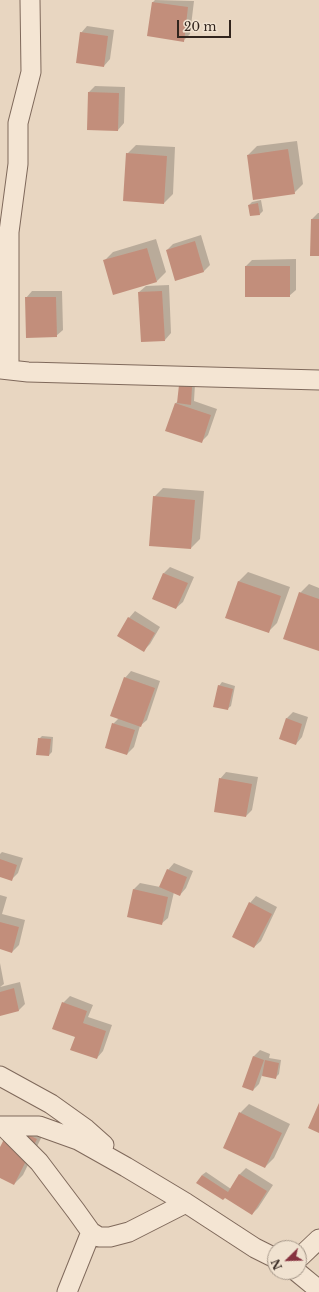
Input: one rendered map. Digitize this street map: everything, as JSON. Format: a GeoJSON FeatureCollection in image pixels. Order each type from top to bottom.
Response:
{"type":"FeatureCollection","features":[{"type":"Feature","properties":{"kind":"street"},"geometry":{"type":"LineString","coordinates":[[30,0],[31,72],[18,123],[18,164],[9,232],[5,370],[28,372],[319,380]]}},
{"type":"Feature","properties":{"kind":"street"},"geometry":{"type":"LineString","coordinates":[[0,1076],[51,1104],[86,1129],[107,1147],[126,1167]]}},
{"type":"Feature","properties":{"kind":"street"},"geometry":{"type":"LineString","coordinates":[[1,1126],[39,1126],[78,1140],[186,1203],[255,1248],[267,1254]]}},
{"type":"Feature","properties":{"kind":"street"},"geometry":{"type":"LineString","coordinates":[[1,1126],[38,1162],[91,1232],[99,1237],[110,1237],[129,1232],[186,1203]]}},
{"type":"Feature","properties":{"kind":"street"},"geometry":{"type":"LineString","coordinates":[[66,1292],[91,1232]]}},
{"type":"Feature","properties":{"kind":"street"},"geometry":{"type":"LineString","coordinates":[[307,1250],[319,1239]]}},
{"type":"Feature","properties":{"kind":"building"},"geometry":{"type":"Polygon","coordinates":[[[152,2],[188,7],[184,42],[147,36],[152,2]]]}},
{"type":"Feature","properties":{"kind":"building"},"geometry":{"type":"Polygon","coordinates":[[[80,32],[108,36],[104,67],[76,63],[80,32]]]}},
{"type":"Feature","properties":{"kind":"building"},"geometry":{"type":"Polygon","coordinates":[[[88,92],[119,93],[118,131],[87,130],[88,92]]]}},
{"type":"Feature","properties":{"kind":"building"},"geometry":{"type":"Polygon","coordinates":[[[288,149],[295,194],[253,200],[247,155],[288,149]]]}},
{"type":"Feature","properties":{"kind":"building"},"geometry":{"type":"Polygon","coordinates":[[[126,153],[167,156],[164,204],[123,201],[126,153]]]}},
{"type":"Feature","properties":{"kind":"building"},"geometry":{"type":"Polygon","coordinates":[[[258,203],[260,215],[250,216],[248,205],[258,203]]]}},
{"type":"Feature","properties":{"kind":"building"},"geometry":{"type":"Polygon","coordinates":[[[311,219],[319,219],[319,256],[310,256],[311,219]]]}},
{"type":"Feature","properties":{"kind":"building"},"geometry":{"type":"Polygon","coordinates":[[[195,241],[204,272],[175,281],[166,250],[195,241]]]}},
{"type":"Feature","properties":{"kind":"building"},"geometry":{"type":"Polygon","coordinates":[[[147,248],[157,282],[113,295],[103,260],[147,248]]]}},
{"type":"Feature","properties":{"kind":"building"},"geometry":{"type":"Polygon","coordinates":[[[245,266],[290,266],[290,297],[245,297],[245,266]]]}},
{"type":"Feature","properties":{"kind":"building"},"geometry":{"type":"Polygon","coordinates":[[[162,291],[165,341],[141,342],[138,292],[162,291]]]}},
{"type":"Feature","properties":{"kind":"building"},"geometry":{"type":"Polygon","coordinates":[[[25,297],[56,297],[57,337],[26,338],[25,297]]]}},
{"type":"Feature","properties":{"kind":"building"},"geometry":{"type":"Polygon","coordinates":[[[179,385],[192,387],[191,405],[177,403],[179,385]]]}},
{"type":"Feature","properties":{"kind":"building"},"geometry":{"type":"Polygon","coordinates":[[[175,403],[211,415],[202,443],[165,431],[175,403]]]}},
{"type":"Feature","properties":{"kind":"building"},"geometry":{"type":"Polygon","coordinates":[[[153,496],[195,500],[191,549],[149,546],[153,496]]]}},
{"type":"Feature","properties":{"kind":"building"},"geometry":{"type":"Polygon","coordinates":[[[163,573],[188,583],[176,609],[152,599],[163,573]]]}},
{"type":"Feature","properties":{"kind":"building"},"geometry":{"type":"Polygon","coordinates":[[[238,581],[281,596],[269,633],[225,618],[238,581]]]}},
{"type":"Feature","properties":{"kind":"building"},"geometry":{"type":"Polygon","coordinates":[[[299,592],[319,599],[319,651],[283,639],[299,592]]]}},
{"type":"Feature","properties":{"kind":"building"},"geometry":{"type":"Polygon","coordinates":[[[128,617],[155,633],[144,652],[117,636],[128,617]]]}},
{"type":"Feature","properties":{"kind":"building"},"geometry":{"type":"Polygon","coordinates":[[[124,677],[155,688],[141,727],[110,716],[124,677]]]}},
{"type":"Feature","properties":{"kind":"building"},"geometry":{"type":"Polygon","coordinates":[[[218,685],[233,689],[228,710],[213,707],[218,685]]]}},
{"type":"Feature","properties":{"kind":"building"},"geometry":{"type":"Polygon","coordinates":[[[286,718],[302,724],[296,745],[279,739],[286,718]]]}},
{"type":"Feature","properties":{"kind":"building"},"geometry":{"type":"Polygon","coordinates":[[[112,723],[135,730],[127,755],[105,748],[112,723]]]}},
{"type":"Feature","properties":{"kind":"building"},"geometry":{"type":"Polygon","coordinates":[[[38,738],[51,739],[49,756],[36,755],[38,738]]]}},
{"type":"Feature","properties":{"kind":"building"},"geometry":{"type":"Polygon","coordinates":[[[219,778],[252,784],[246,817],[214,812],[219,778]]]}},
{"type":"Feature","properties":{"kind":"building"},"geometry":{"type":"Polygon","coordinates":[[[0,859],[17,865],[12,881],[0,877],[0,859]]]}},
{"type":"Feature","properties":{"kind":"building"},"geometry":{"type":"Polygon","coordinates":[[[167,869],[187,877],[180,896],[159,887],[167,869]]]}},
{"type":"Feature","properties":{"kind":"building"},"geometry":{"type":"Polygon","coordinates":[[[133,889],[168,897],[162,925],[127,917],[133,889]]]}},
{"type":"Feature","properties":{"kind":"building"},"geometry":{"type":"Polygon","coordinates":[[[249,902],[272,914],[254,948],[232,937],[249,902]]]}},
{"type":"Feature","properties":{"kind":"building"},"geometry":{"type":"Polygon","coordinates":[[[0,922],[19,927],[12,953],[0,949],[0,922]]]}},
{"type":"Feature","properties":{"kind":"building"},"geometry":{"type":"Polygon","coordinates":[[[14,988],[19,1011],[0,1016],[0,992],[14,988]]]}},
{"type":"Feature","properties":{"kind":"building"},"geometry":{"type":"Polygon","coordinates":[[[62,1002],[87,1011],[83,1023],[106,1031],[97,1059],[70,1050],[75,1037],[52,1029],[62,1002]]]}},
{"type":"Feature","properties":{"kind":"building"},"geometry":{"type":"Polygon","coordinates":[[[253,1056],[264,1060],[253,1091],[242,1087],[253,1056]]]}},
{"type":"Feature","properties":{"kind":"building"},"geometry":{"type":"Polygon","coordinates":[[[265,1060],[279,1063],[276,1079],[262,1076],[265,1060]]]}},
{"type":"Feature","properties":{"kind":"building"},"geometry":{"type":"Polygon","coordinates":[[[319,1103],[319,1133],[308,1128],[319,1103]]]}},
{"type":"Feature","properties":{"kind":"building"},"geometry":{"type":"Polygon","coordinates":[[[239,1112],[282,1133],[265,1168],[223,1148],[239,1112]]]}},
{"type":"Feature","properties":{"kind":"building"},"geometry":{"type":"Polygon","coordinates":[[[11,1126],[37,1139],[14,1185],[0,1178],[0,1147],[11,1126]]]}},
{"type":"Feature","properties":{"kind":"building"},"geometry":{"type":"Polygon","coordinates":[[[239,1174],[267,1191],[252,1215],[225,1198],[223,1200],[196,1183],[202,1175],[228,1192],[239,1174]]]}}]}
